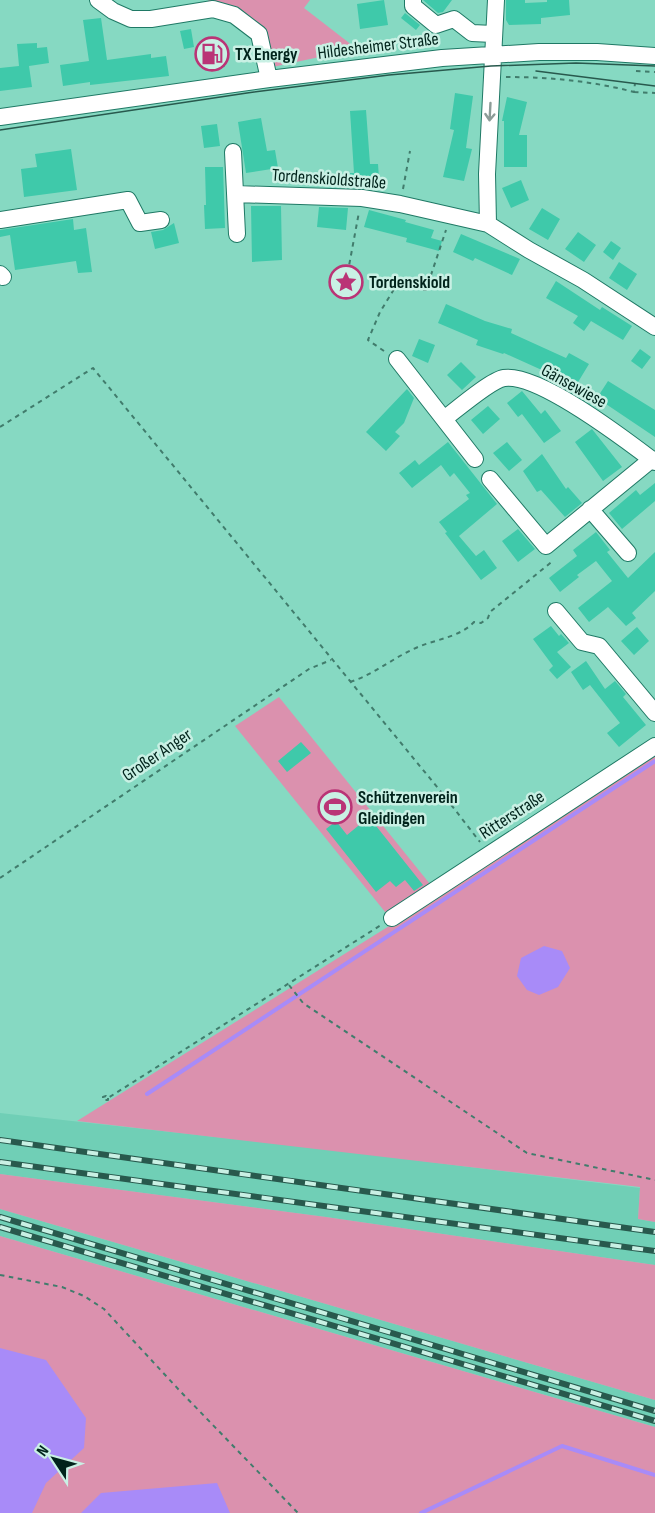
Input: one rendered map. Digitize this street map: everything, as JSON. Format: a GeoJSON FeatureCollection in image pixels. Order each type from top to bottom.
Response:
{"type":"FeatureCollection","features":[{"type":"Feature","properties":{"kind":"street"},"geometry":{"type":"LineString","coordinates":[[98,0],[113,11],[131,19],[151,19],[213,9],[234,15],[259,34],[269,79]]}},
{"type":"Feature","properties":{"kind":"street"},"geometry":{"type":"LineString","coordinates":[[413,0],[413,6],[436,25],[454,19],[472,33],[493,34]]}},
{"type":"Feature","properties":{"kind":"street"},"geometry":{"type":"LineString","coordinates":[[488,224],[487,174],[496,0]]}},
{"type":"Feature","properties":{"kind":"street","name":"Hildesheimer Straße"},"geometry":{"type":"LineString","coordinates":[[0,117],[389,63],[492,53],[597,52],[655,56]]}},
{"type":"Feature","properties":{"kind":"street"},"geometry":{"type":"LineString","coordinates":[[233,152],[237,234]]}},
{"type":"Feature","properties":{"kind":"street","name":"Tordenskioldstraße"},"geometry":{"type":"LineString","coordinates":[[236,194],[362,198],[400,204],[488,224],[583,280],[655,327]]}},
{"type":"Feature","properties":{"kind":"street"},"geometry":{"type":"LineString","coordinates":[[0,220],[128,200],[140,223],[161,220]]}},
{"type":"Feature","properties":{"kind":"street"},"geometry":{"type":"LineString","coordinates":[[397,359],[475,459]]}},
{"type":"Feature","properties":{"kind":"street","name":"Gänsewiese"},"geometry":{"type":"LineString","coordinates":[[444,420],[492,383],[504,378],[529,381],[579,409],[653,460],[546,546]]}},
{"type":"Feature","properties":{"kind":"street"},"geometry":{"type":"LineString","coordinates":[[490,479],[546,546]]}},
{"type":"Feature","properties":{"kind":"street"},"geometry":{"type":"LineString","coordinates":[[591,509],[628,553]]}},
{"type":"Feature","properties":{"kind":"street"},"geometry":{"type":"LineString","coordinates":[[556,610],[582,642],[599,646],[655,713]]}},
{"type":"Feature","properties":{"kind":"street","name":"Ritterstraße"},"geometry":{"type":"LineString","coordinates":[[392,918],[655,746]]}},
{"type":"Feature","properties":{"kind":"path"},"geometry":{"type":"LineString","coordinates":[[636,71],[655,56]]}},
{"type":"Feature","properties":{"kind":"path"},"geometry":{"type":"LineString","coordinates":[[491,77],[561,79],[634,92],[655,93]]}},
{"type":"Feature","properties":{"kind":"path"},"geometry":{"type":"LineString","coordinates":[[634,92],[635,84]]}},
{"type":"Feature","properties":{"kind":"path"},"geometry":{"type":"LineString","coordinates":[[400,204],[408,172],[410,151]]}},
{"type":"Feature","properties":{"kind":"path"},"geometry":{"type":"LineString","coordinates":[[346,282],[362,198]]}},
{"type":"Feature","properties":{"kind":"path"},"geometry":{"type":"LineString","coordinates":[[397,359],[368,340],[380,312],[396,286],[426,290],[450,215]]}},
{"type":"Feature","properties":{"kind":"path"},"geometry":{"type":"LineString","coordinates":[[0,427],[93,368],[489,854]]}},
{"type":"Feature","properties":{"kind":"path"},"geometry":{"type":"LineString","coordinates":[[350,682],[367,676],[417,647],[466,630],[474,622],[481,623],[488,618],[490,612],[554,560],[546,546]]}},
{"type":"Feature","properties":{"kind":"path","name":"Großer Anger"},"geometry":{"type":"LineString","coordinates":[[0,878],[309,669],[331,660]]}},
{"type":"Feature","properties":{"kind":"path"},"geometry":{"type":"LineString","coordinates":[[108,1098],[392,918]]}},
{"type":"Feature","properties":{"kind":"path"},"geometry":{"type":"LineString","coordinates":[[289,985],[303,1004],[527,1153],[655,1180]]}},
{"type":"Feature","properties":{"kind":"path"},"geometry":{"type":"LineString","coordinates":[[0,1275],[62,1287],[84,1296],[104,1309],[298,1513]]}},
{"type":"Feature","properties":{"kind":"shaded area"},"geometry":{"type":"Polygon","coordinates":[[[208,0],[310,0],[304,8],[357,49],[268,68],[259,34],[213,9],[208,0]]]}},
{"type":"Feature","properties":{"kind":"shaded area"},"geometry":{"type":"Polygon","coordinates":[[[279,697],[434,889],[655,746],[655,1222],[638,1219],[640,1187],[77,1121],[394,923],[235,726],[279,697]]]}},
{"type":"Feature","properties":{"kind":"shaded area"},"geometry":{"type":"Polygon","coordinates":[[[544,946],[562,951],[570,968],[558,987],[539,995],[527,990],[517,976],[521,958],[544,946]]]}},
{"type":"Feature","properties":{"kind":"shaded area"},"geometry":{"type":"Polygon","coordinates":[[[0,1113],[333,1150],[640,1188],[638,1219],[655,1222],[655,1265],[326,1217],[0,1174],[0,1113]]]}},
{"type":"Feature","properties":{"kind":"shaded area"},"geometry":{"type":"Polygon","coordinates":[[[0,1174],[326,1217],[655,1265],[655,1400],[0,1209],[0,1174]]]}},
{"type":"Feature","properties":{"kind":"shaded area"},"geometry":{"type":"Polygon","coordinates":[[[0,1209],[655,1400],[655,1427],[0,1236],[0,1209]]]}},
{"type":"Feature","properties":{"kind":"shaded area"},"geometry":{"type":"Polygon","coordinates":[[[0,1236],[655,1427],[655,1513],[0,1513],[0,1236]]]}},
{"type":"Feature","properties":{"kind":"shaded area"},"geometry":{"type":"Polygon","coordinates":[[[0,1348],[46,1360],[86,1418],[84,1448],[46,1483],[32,1513],[0,1513],[0,1348]]]}},
{"type":"Feature","properties":{"kind":"shaded area"},"geometry":{"type":"Polygon","coordinates":[[[217,1483],[230,1513],[81,1513],[101,1493],[217,1483]]]}},
{"type":"Feature","properties":{"kind":"building"},"geometry":{"type":"Polygon","coordinates":[[[384,0],[388,25],[360,29],[357,4],[384,0]]]}},
{"type":"Feature","properties":{"kind":"building"},"geometry":{"type":"Polygon","coordinates":[[[423,0],[452,0],[443,12],[438,13],[423,0]]]}},
{"type":"Feature","properties":{"kind":"building"},"geometry":{"type":"Polygon","coordinates":[[[506,0],[525,0],[525,3],[569,0],[570,15],[541,18],[541,24],[509,25],[506,20],[506,0]]]}},
{"type":"Feature","properties":{"kind":"building"},"geometry":{"type":"Polygon","coordinates":[[[405,13],[420,25],[416,30],[401,18],[405,13]]]}},
{"type":"Feature","properties":{"kind":"building"},"geometry":{"type":"Polygon","coordinates":[[[101,18],[107,60],[151,54],[151,58],[166,56],[169,76],[63,86],[60,65],[89,61],[83,20],[101,18]]]}},
{"type":"Feature","properties":{"kind":"building"},"geometry":{"type":"Polygon","coordinates":[[[191,29],[194,47],[184,49],[180,31],[191,29]]]}},
{"type":"Feature","properties":{"kind":"building"},"geometry":{"type":"Polygon","coordinates":[[[222,42],[225,67],[208,70],[204,45],[222,42]]]}},
{"type":"Feature","properties":{"kind":"building"},"geometry":{"type":"Polygon","coordinates":[[[37,43],[37,48],[47,47],[49,63],[29,66],[32,87],[0,91],[0,68],[19,66],[17,44],[37,43]]]}},
{"type":"Feature","properties":{"kind":"building"},"geometry":{"type":"Polygon","coordinates":[[[455,93],[473,96],[466,148],[472,149],[464,181],[443,177],[454,130],[450,129],[455,93]]]}},
{"type":"Feature","properties":{"kind":"building"},"geometry":{"type":"Polygon","coordinates":[[[507,97],[527,102],[519,135],[527,135],[527,167],[504,167],[504,121],[502,121],[507,97]]]}},
{"type":"Feature","properties":{"kind":"building"},"geometry":{"type":"Polygon","coordinates":[[[366,110],[370,164],[378,164],[379,178],[371,178],[371,185],[351,186],[350,173],[354,173],[350,111],[366,110]]]}},
{"type":"Feature","properties":{"kind":"building"},"geometry":{"type":"Polygon","coordinates":[[[261,118],[267,151],[275,150],[278,168],[246,173],[238,122],[261,118]]]}},
{"type":"Feature","properties":{"kind":"building"},"geometry":{"type":"Polygon","coordinates":[[[217,124],[220,146],[204,148],[201,126],[217,124]]]}},
{"type":"Feature","properties":{"kind":"building"},"geometry":{"type":"Polygon","coordinates":[[[71,149],[77,190],[24,197],[21,169],[37,167],[35,154],[71,149]]]}},
{"type":"Feature","properties":{"kind":"building"},"geometry":{"type":"Polygon","coordinates":[[[205,167],[223,167],[225,228],[205,229],[205,167]]]}},
{"type":"Feature","properties":{"kind":"building"},"geometry":{"type":"Polygon","coordinates":[[[521,180],[529,200],[511,208],[502,188],[521,180]]]}},
{"type":"Feature","properties":{"kind":"building"},"geometry":{"type":"Polygon","coordinates":[[[251,206],[281,206],[282,260],[252,262],[251,206]]]}},
{"type":"Feature","properties":{"kind":"building"},"geometry":{"type":"Polygon","coordinates":[[[319,207],[348,208],[346,230],[317,227],[319,207]]]}},
{"type":"Feature","properties":{"kind":"building"},"geometry":{"type":"Polygon","coordinates":[[[542,208],[560,219],[548,240],[529,229],[542,208]]]}},
{"type":"Feature","properties":{"kind":"building"},"geometry":{"type":"Polygon","coordinates":[[[369,210],[434,230],[431,238],[442,241],[439,251],[406,242],[407,238],[364,227],[369,210]]]}},
{"type":"Feature","properties":{"kind":"building"},"geometry":{"type":"Polygon","coordinates":[[[73,219],[74,230],[86,228],[92,272],[78,273],[76,261],[15,270],[10,235],[0,237],[0,230],[73,219]]]}},
{"type":"Feature","properties":{"kind":"building"},"geometry":{"type":"Polygon","coordinates":[[[174,223],[179,243],[155,249],[151,232],[163,230],[174,223]]]}},
{"type":"Feature","properties":{"kind":"building"},"geometry":{"type":"Polygon","coordinates":[[[578,232],[596,245],[584,262],[565,249],[578,232]]]}},
{"type":"Feature","properties":{"kind":"building"},"geometry":{"type":"Polygon","coordinates":[[[461,234],[520,259],[512,275],[475,258],[473,261],[453,252],[461,234]]]}},
{"type":"Feature","properties":{"kind":"building"},"geometry":{"type":"Polygon","coordinates":[[[611,241],[621,248],[613,260],[603,252],[611,241]]]}},
{"type":"Feature","properties":{"kind":"building"},"geometry":{"type":"Polygon","coordinates":[[[619,262],[637,274],[627,290],[609,278],[619,262]]]}},
{"type":"Feature","properties":{"kind":"building"},"geometry":{"type":"Polygon","coordinates":[[[556,281],[600,310],[602,307],[632,326],[623,340],[591,321],[584,331],[573,323],[578,316],[546,298],[556,281]]]}},
{"type":"Feature","properties":{"kind":"building"},"geometry":{"type":"Polygon","coordinates":[[[446,304],[485,321],[512,329],[511,333],[566,358],[569,353],[589,364],[572,392],[561,386],[567,376],[546,365],[544,371],[504,353],[476,345],[478,340],[438,323],[446,304]]]}},
{"type":"Feature","properties":{"kind":"building"},"geometry":{"type":"Polygon","coordinates":[[[419,339],[435,345],[428,363],[412,356],[419,339]]]}},
{"type":"Feature","properties":{"kind":"building"},"geometry":{"type":"Polygon","coordinates":[[[640,349],[651,357],[642,369],[631,361],[640,349]]]}},
{"type":"Feature","properties":{"kind":"building"},"geometry":{"type":"Polygon","coordinates":[[[461,362],[476,377],[462,390],[447,375],[461,362]]]}},
{"type":"Feature","properties":{"kind":"building"},"geometry":{"type":"Polygon","coordinates":[[[608,381],[655,410],[655,437],[597,398],[608,381]]]}},
{"type":"Feature","properties":{"kind":"building"},"geometry":{"type":"Polygon","coordinates":[[[407,389],[414,398],[404,423],[395,432],[400,436],[386,451],[366,432],[407,389]]]}},
{"type":"Feature","properties":{"kind":"building"},"geometry":{"type":"Polygon","coordinates":[[[522,391],[541,414],[545,410],[561,431],[544,443],[522,414],[518,417],[507,403],[522,391]]]}},
{"type":"Feature","properties":{"kind":"building"},"geometry":{"type":"Polygon","coordinates":[[[488,406],[500,419],[483,434],[471,420],[488,406]]]}},
{"type":"Feature","properties":{"kind":"building"},"geometry":{"type":"Polygon","coordinates":[[[592,429],[622,467],[603,481],[575,442],[592,429]]]}},
{"type":"Feature","properties":{"kind":"building"},"geometry":{"type":"Polygon","coordinates":[[[448,442],[497,504],[459,536],[476,556],[484,550],[497,568],[481,580],[439,522],[469,499],[466,495],[470,493],[454,473],[450,477],[441,465],[412,488],[399,473],[415,460],[419,465],[448,442]]]}},
{"type":"Feature","properties":{"kind":"building"},"geometry":{"type":"Polygon","coordinates":[[[507,442],[522,460],[509,471],[493,453],[507,442]]]}},
{"type":"Feature","properties":{"kind":"building"},"geometry":{"type":"Polygon","coordinates":[[[542,454],[566,489],[568,487],[582,503],[565,517],[541,490],[537,492],[523,471],[542,454]]]}},
{"type":"Feature","properties":{"kind":"building"},"geometry":{"type":"Polygon","coordinates":[[[655,483],[655,501],[622,529],[609,513],[636,490],[640,495],[655,483]]]}},
{"type":"Feature","properties":{"kind":"building"},"geometry":{"type":"Polygon","coordinates":[[[518,529],[535,549],[518,562],[502,541],[518,529]]]}},
{"type":"Feature","properties":{"kind":"building"},"geometry":{"type":"Polygon","coordinates":[[[596,532],[610,550],[607,552],[628,578],[655,552],[655,591],[632,613],[636,618],[626,626],[608,607],[589,622],[578,608],[612,581],[596,561],[560,592],[549,578],[577,556],[573,550],[596,532]]]}},
{"type":"Feature","properties":{"kind":"building"},"geometry":{"type":"Polygon","coordinates":[[[551,626],[569,643],[557,652],[571,667],[557,679],[549,670],[553,666],[533,639],[551,626]]]}},
{"type":"Feature","properties":{"kind":"building"},"geometry":{"type":"Polygon","coordinates":[[[637,627],[649,641],[634,655],[621,641],[637,627]]]}},
{"type":"Feature","properties":{"kind":"building"},"geometry":{"type":"Polygon","coordinates":[[[586,661],[605,689],[615,681],[626,694],[623,697],[646,725],[619,747],[607,733],[620,723],[590,685],[583,690],[571,672],[586,661]]]}},
{"type":"Feature","properties":{"kind":"building"},"geometry":{"type":"Polygon","coordinates":[[[301,742],[311,753],[287,772],[278,761],[301,742]]]}},
{"type":"Feature","properties":{"kind":"building"},"geometry":{"type":"Polygon","coordinates":[[[369,817],[423,885],[414,891],[405,880],[396,887],[390,881],[376,892],[326,829],[336,821],[347,835],[369,817]]]}},
{"type":"Feature","properties":{"kind":"waterway"},"geometry":{"type":"LineString","coordinates":[[147,1094],[655,761]]}},
{"type":"Feature","properties":{"kind":"waterway"},"geometry":{"type":"LineString","coordinates":[[421,1513],[562,1446],[655,1475]]}},
{"type":"Feature","properties":{"kind":"tram line"},"geometry":{"type":"LineString","coordinates":[[0,130],[247,93],[389,75],[491,66],[576,63],[655,66]]}},
{"type":"Feature","properties":{"kind":"tram line"},"geometry":{"type":"LineString","coordinates":[[536,71],[655,86]]}},
{"type":"Feature","properties":{"kind":"railway"},"geometry":{"type":"LineString","coordinates":[[0,1140],[655,1232]]}},
{"type":"Feature","properties":{"kind":"railway"},"geometry":{"type":"LineString","coordinates":[[0,1162],[655,1251]]}},
{"type":"Feature","properties":{"kind":"railway"},"geometry":{"type":"LineString","coordinates":[[0,1217],[655,1411]]}},
{"type":"Feature","properties":{"kind":"railway"},"geometry":{"type":"LineString","coordinates":[[0,1227],[655,1421]]}},
{"type":"Feature","properties":{"kind":"place","name":"TX Energy"},"geometry":{"type":"Point","coordinates":[212,54]}},
{"type":"Feature","properties":{"kind":"place","name":"Tordenskiold"},"geometry":{"type":"Point","coordinates":[346,282]}},
{"type":"Feature","properties":{"kind":"place","name":"Schützenverein Gleidingen"},"geometry":{"type":"Point","coordinates":[335,807]}}]}
